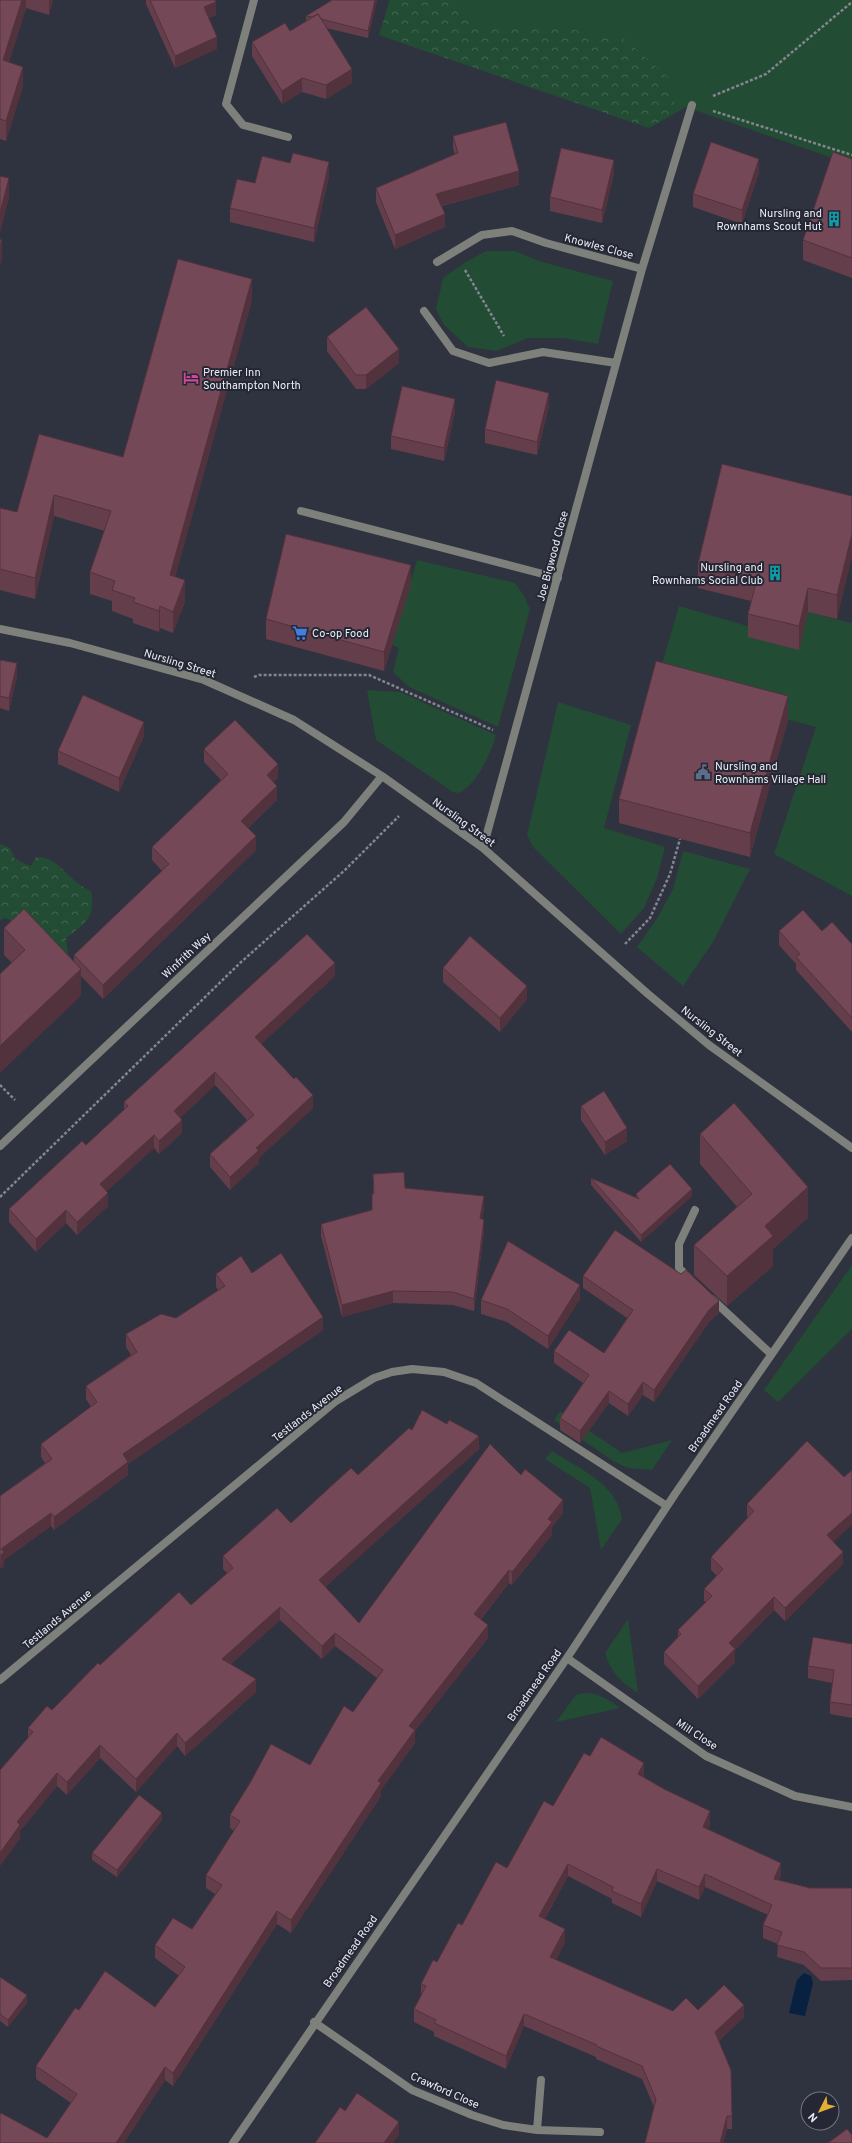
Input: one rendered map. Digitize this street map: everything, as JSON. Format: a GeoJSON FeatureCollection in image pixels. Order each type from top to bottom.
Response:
{"type":"FeatureCollection","features":[{"type":"Feature","properties":{"kind":"street"},"geometry":{"type":"LineString","coordinates":[[254,0],[226,104],[243,125],[288,137]]}},
{"type":"Feature","properties":{"kind":"street","name":"Knowles Close"},"geometry":{"type":"LineString","coordinates":[[437,262],[482,235],[512,231],[546,243],[642,269],[692,105]]}},
{"type":"Feature","properties":{"kind":"street","name":"Joe Bigwood Close"},"geometry":{"type":"LineString","coordinates":[[483,848],[642,269]]}},
{"type":"Feature","properties":{"kind":"street"},"geometry":{"type":"LineString","coordinates":[[424,311],[454,350],[489,363],[543,352],[616,363]]}},
{"type":"Feature","properties":{"kind":"street"},"geometry":{"type":"LineString","coordinates":[[301,510],[558,578]]}},
{"type":"Feature","properties":{"kind":"street","name":"Nursling Street"},"geometry":{"type":"LineString","coordinates":[[0,629],[70,644],[204,680],[294,720],[382,776],[483,848],[610,961],[709,1045],[852,1148]]}},
{"type":"Feature","properties":{"kind":"street","name":"Winfrith Way"},"geometry":{"type":"LineString","coordinates":[[0,1146],[344,822],[382,776]]}},
{"type":"Feature","properties":{"kind":"street"},"geometry":{"type":"LineString","coordinates":[[695,1210],[679,1244],[679,1268],[696,1284]]}},
{"type":"Feature","properties":{"kind":"street","name":"Broadmead Road"},"geometry":{"type":"LineString","coordinates":[[232,2143],[314,2022],[567,1658],[667,1506],[852,1238]]}},
{"type":"Feature","properties":{"kind":"street"},"geometry":{"type":"LineString","coordinates":[[708,1295],[771,1354]]}},
{"type":"Feature","properties":{"kind":"street","name":"Testlands Avenue"},"geometry":{"type":"LineString","coordinates":[[0,1680],[336,1401],[374,1378],[392,1372],[412,1369],[434,1370],[476,1383],[667,1506]]}},
{"type":"Feature","properties":{"kind":"street","name":"Mill Close"},"geometry":{"type":"LineString","coordinates":[[567,1658],[706,1756],[795,1796],[852,1807]]}},
{"type":"Feature","properties":{"kind":"street","name":"Crawford Close"},"geometry":{"type":"LineString","coordinates":[[314,2022],[412,2090],[485,2119],[503,2125],[537,2130],[600,2132]]}},
{"type":"Feature","properties":{"kind":"street"},"geometry":{"type":"LineString","coordinates":[[537,2130],[541,2080]]}},
{"type":"Feature","properties":{"kind":"path"},"geometry":{"type":"LineString","coordinates":[[692,105],[766,74],[852,2]]}},
{"type":"Feature","properties":{"kind":"path"},"geometry":{"type":"LineString","coordinates":[[692,105],[852,156]]}},
{"type":"Feature","properties":{"kind":"path"},"geometry":{"type":"LineString","coordinates":[[454,252],[516,358]]}},
{"type":"Feature","properties":{"kind":"path"},"geometry":{"type":"LineString","coordinates":[[258,675],[369,675],[497,732]]}},
{"type":"Feature","properties":{"kind":"path"},"geometry":{"type":"LineString","coordinates":[[0,1197],[240,963],[345,870],[414,799]]}},
{"type":"Feature","properties":{"kind":"path"},"geometry":{"type":"LineString","coordinates":[[610,961],[650,918],[670,874],[680,839]]}},
{"type":"Feature","properties":{"kind":"green space"},"geometry":{"type":"Polygon","coordinates":[[[390,0],[852,0],[852,165],[686,107],[649,128],[379,35],[390,0]]]}},
{"type":"Feature","properties":{"kind":"green space"},"geometry":{"type":"Polygon","coordinates":[[[390,0],[454,0],[480,27],[554,26],[626,40],[668,77],[677,112],[649,128],[379,35],[390,0]]]}},
{"type":"Feature","properties":{"kind":"green space"},"geometry":{"type":"Polygon","coordinates":[[[486,251],[515,251],[539,261],[613,281],[598,344],[563,338],[528,338],[497,351],[468,347],[444,325],[436,309],[443,278],[464,263],[486,251]]]}},
{"type":"Feature","properties":{"kind":"green space"},"geometry":{"type":"Polygon","coordinates":[[[417,560],[515,583],[523,594],[530,609],[498,727],[409,687],[393,672],[399,648],[392,645],[417,560]]]}},
{"type":"Feature","properties":{"kind":"green space"},"geometry":{"type":"Polygon","coordinates":[[[679,606],[751,627],[799,649],[808,612],[851,623],[852,621],[852,896],[774,854],[816,727],[656,685],[679,606]]]}},
{"type":"Feature","properties":{"kind":"green space"},"geometry":{"type":"Polygon","coordinates":[[[367,690],[400,692],[496,735],[487,760],[472,783],[459,793],[453,792],[376,740],[367,690]]]}},
{"type":"Feature","properties":{"kind":"green space"},"geometry":{"type":"Polygon","coordinates":[[[558,702],[631,725],[604,828],[665,847],[657,878],[644,908],[621,934],[533,847],[527,835],[558,702]]]}},
{"type":"Feature","properties":{"kind":"green space"},"geometry":{"type":"Polygon","coordinates":[[[0,844],[10,848],[15,859],[31,866],[36,857],[53,861],[78,884],[91,891],[92,907],[88,919],[66,938],[68,954],[64,969],[32,933],[6,918],[0,920],[0,844]]]}},
{"type":"Feature","properties":{"kind":"green space"},"geometry":{"type":"Polygon","coordinates":[[[683,851],[750,869],[713,942],[683,986],[637,947],[658,917],[673,889],[683,851]]]}},
{"type":"Feature","properties":{"kind":"green space"},"geometry":{"type":"Polygon","coordinates":[[[852,1265],[852,1329],[778,1402],[764,1390],[852,1265]]]}},
{"type":"Feature","properties":{"kind":"green space"},"geometry":{"type":"Polygon","coordinates":[[[560,1411],[622,1453],[672,1440],[652,1470],[628,1468],[613,1461],[554,1420],[560,1411]]]}},
{"type":"Feature","properties":{"kind":"green space"},"geometry":{"type":"Polygon","coordinates":[[[552,1451],[595,1478],[613,1496],[619,1507],[622,1519],[601,1550],[590,1488],[545,1459],[552,1451]]]}},
{"type":"Feature","properties":{"kind":"green space"},"geometry":{"type":"Polygon","coordinates":[[[628,1619],[638,1693],[617,1676],[610,1666],[605,1653],[628,1619]]]}},
{"type":"Feature","properties":{"kind":"green space"},"geometry":{"type":"Polygon","coordinates":[[[585,1693],[599,1696],[620,1708],[556,1722],[576,1695],[585,1693]]]}},
{"type":"Feature","properties":{"kind":"water"},"geometry":{"type":"Polygon","coordinates":[[[804,1973],[811,1976],[813,1983],[805,2016],[789,2013],[797,1980],[804,1973]]]}},
{"type":"Feature","properties":{"kind":"building"},"geometry":{"type":"Polygon","coordinates":[[[0,0],[22,0],[3,60],[23,67],[6,121],[0,119],[0,0]]]}},
{"type":"Feature","properties":{"kind":"building"},"geometry":{"type":"Polygon","coordinates":[[[150,0],[215,0],[216,2],[204,7],[217,37],[175,56],[150,0]]]}},
{"type":"Feature","properties":{"kind":"building"},"geometry":{"type":"Polygon","coordinates":[[[332,0],[375,0],[368,31],[321,19],[318,14],[312,17],[306,16],[332,0]]]}},
{"type":"Feature","properties":{"kind":"building"},"geometry":{"type":"Polygon","coordinates":[[[318,14],[352,69],[326,85],[302,78],[282,91],[252,42],[285,23],[290,31],[318,14]]]}},
{"type":"Feature","properties":{"kind":"building"},"geometry":{"type":"Polygon","coordinates":[[[506,122],[519,171],[436,194],[445,214],[395,235],[376,188],[458,153],[453,136],[506,122]]]}},
{"type":"Feature","properties":{"kind":"building"},"geometry":{"type":"Polygon","coordinates":[[[711,142],[759,159],[742,210],[693,194],[711,142]]]}},
{"type":"Feature","properties":{"kind":"building"},"geometry":{"type":"Polygon","coordinates":[[[561,148],[614,160],[602,210],[550,197],[561,148]]]}},
{"type":"Feature","properties":{"kind":"building","name":"Nursling and Rownhams Scout Hut"},"geometry":{"type":"Polygon","coordinates":[[[833,152],[852,159],[852,258],[803,240],[833,152]]]}},
{"type":"Feature","properties":{"kind":"building"},"geometry":{"type":"Polygon","coordinates":[[[293,153],[329,162],[314,228],[230,208],[237,179],[255,183],[262,156],[290,163],[293,153]]]}},
{"type":"Feature","properties":{"kind":"building"},"geometry":{"type":"Polygon","coordinates":[[[0,176],[9,178],[0,213],[0,176]]]}},
{"type":"Feature","properties":{"kind":"building","name":"Premier Inn Southampton North"},"geometry":{"type":"Polygon","coordinates":[[[178,259],[252,279],[170,575],[185,580],[173,612],[160,606],[159,611],[133,602],[135,598],[112,590],[115,581],[90,572],[111,511],[54,495],[35,578],[0,569],[0,508],[17,512],[39,434],[123,457],[178,259]]]}},
{"type":"Feature","properties":{"kind":"building"},"geometry":{"type":"Polygon","coordinates":[[[366,307],[399,349],[366,375],[356,375],[327,337],[366,307]]]}},
{"type":"Feature","properties":{"kind":"building"},"geometry":{"type":"Polygon","coordinates":[[[496,380],[549,393],[537,442],[485,429],[496,380]]]}},
{"type":"Feature","properties":{"kind":"building"},"geometry":{"type":"Polygon","coordinates":[[[402,386],[455,399],[444,448],[391,436],[402,386]]]}},
{"type":"Feature","properties":{"kind":"building","name":"Nursling and Rownhams Social Club"},"geometry":{"type":"Polygon","coordinates":[[[722,464],[852,496],[852,534],[837,595],[808,588],[799,626],[748,614],[757,579],[698,564],[722,464]]]}},
{"type":"Feature","properties":{"kind":"building"},"geometry":{"type":"Polygon","coordinates":[[[286,534],[411,565],[384,652],[266,619],[286,534]]]}},
{"type":"Feature","properties":{"kind":"building"},"geometry":{"type":"Polygon","coordinates":[[[0,660],[17,663],[9,698],[0,696],[0,660]]]}},
{"type":"Feature","properties":{"kind":"building","name":"Nursling and Rownhams Village Hall"},"geometry":{"type":"Polygon","coordinates":[[[656,661],[788,696],[750,833],[619,799],[656,661]]]}},
{"type":"Feature","properties":{"kind":"building"},"geometry":{"type":"Polygon","coordinates":[[[83,695],[144,722],[119,778],[58,751],[83,695]]]}},
{"type":"Feature","properties":{"kind":"building"},"geometry":{"type":"Polygon","coordinates":[[[235,720],[278,764],[267,775],[277,786],[241,821],[256,836],[103,985],[74,955],[169,864],[152,847],[228,774],[204,749],[235,720]]]}},
{"type":"Feature","properties":{"kind":"building"},"geometry":{"type":"Polygon","coordinates":[[[24,909],[81,969],[0,1046],[0,974],[25,950],[4,928],[24,909]]]}},
{"type":"Feature","properties":{"kind":"building"},"geometry":{"type":"Polygon","coordinates":[[[803,910],[822,931],[832,922],[852,944],[852,1018],[796,957],[800,954],[779,931],[803,910]]]}},
{"type":"Feature","properties":{"kind":"building"},"geometry":{"type":"Polygon","coordinates":[[[307,934],[335,963],[255,1037],[294,1079],[296,1077],[313,1095],[256,1148],[259,1150],[230,1177],[210,1154],[254,1115],[215,1072],[174,1111],[182,1120],[159,1141],[154,1135],[100,1184],[108,1193],[77,1222],[66,1210],[36,1239],[9,1209],[82,1141],[86,1145],[128,1106],[124,1102],[307,934]]]}},
{"type":"Feature","properties":{"kind":"building"},"geometry":{"type":"Polygon","coordinates":[[[470,936],[527,986],[500,1018],[443,968],[470,936]]]}},
{"type":"Feature","properties":{"kind":"building"},"geometry":{"type":"Polygon","coordinates":[[[604,1091],[627,1128],[605,1142],[581,1106],[604,1091]]]}},
{"type":"Feature","properties":{"kind":"building"},"geometry":{"type":"Polygon","coordinates":[[[734,1103],[808,1187],[765,1226],[773,1236],[727,1276],[694,1245],[752,1194],[700,1134],[734,1103]]]}},
{"type":"Feature","properties":{"kind":"building"},"geometry":{"type":"Polygon","coordinates":[[[670,1164],[692,1189],[641,1235],[591,1178],[639,1199],[636,1194],[670,1164]]]}},
{"type":"Feature","properties":{"kind":"building"},"geometry":{"type":"Polygon","coordinates":[[[404,1172],[405,1188],[484,1196],[480,1218],[484,1220],[474,1299],[453,1292],[393,1291],[342,1305],[321,1224],[372,1210],[372,1194],[374,1194],[373,1174],[404,1172]]]}},
{"type":"Feature","properties":{"kind":"building"},"geometry":{"type":"Polygon","coordinates":[[[615,1230],[681,1274],[686,1270],[719,1301],[709,1310],[654,1390],[643,1382],[628,1404],[609,1391],[580,1431],[560,1418],[589,1375],[554,1351],[569,1330],[604,1353],[633,1310],[583,1276],[615,1230]]]}},
{"type":"Feature","properties":{"kind":"building"},"geometry":{"type":"Polygon","coordinates":[[[508,1241],[580,1285],[548,1336],[507,1309],[481,1300],[508,1241]]]}},
{"type":"Feature","properties":{"kind":"building"},"geometry":{"type":"Polygon","coordinates":[[[281,1253],[323,1317],[123,1454],[128,1462],[54,1517],[51,1513],[1,1549],[4,1552],[0,1556],[0,1496],[52,1459],[41,1444],[97,1402],[86,1386],[137,1352],[126,1334],[161,1314],[176,1318],[225,1286],[216,1274],[241,1256],[252,1273],[281,1253]]]}},
{"type":"Feature","properties":{"kind":"building"},"geometry":{"type":"Polygon","coordinates":[[[422,1410],[447,1424],[449,1420],[479,1436],[319,1580],[359,1623],[490,1444],[521,1475],[525,1469],[563,1500],[548,1519],[552,1522],[512,1572],[509,1570],[474,1614],[488,1625],[409,1726],[415,1730],[378,1781],[381,1783],[291,1920],[277,1911],[173,2073],[165,2067],[116,2143],[0,2143],[1,2113],[47,2138],[77,2094],[36,2066],[75,2008],[79,2010],[105,1971],[155,2007],[185,1967],[155,1945],[173,1918],[192,1929],[222,1885],[206,1875],[240,1821],[230,1815],[250,1783],[271,1744],[310,1765],[344,1706],[353,1712],[383,1670],[335,1633],[322,1646],[280,1607],[222,1659],[256,1679],[185,1743],[177,1733],[136,1779],[100,1745],[67,1782],[57,1773],[17,1822],[20,1825],[0,1853],[0,1770],[33,1732],[28,1728],[47,1706],[52,1710],[98,1663],[100,1665],[179,1592],[191,1605],[233,1568],[223,1556],[277,1508],[291,1523],[351,1468],[358,1475],[409,1428],[412,1430],[422,1410]]]}},
{"type":"Feature","properties":{"kind":"building"},"geometry":{"type":"Polygon","coordinates":[[[807,1441],[844,1477],[852,1470],[852,1513],[827,1535],[843,1552],[785,1608],[774,1597],[729,1643],[735,1649],[698,1686],[664,1652],[681,1634],[678,1630],[712,1596],[704,1589],[723,1569],[711,1557],[754,1511],[747,1504],[807,1441]]]}},
{"type":"Feature","properties":{"kind":"building"},"geometry":{"type":"Polygon","coordinates":[[[813,1637],[852,1644],[852,1705],[830,1702],[834,1670],[808,1666],[813,1637]]]}},
{"type":"Feature","properties":{"kind":"building"},"geometry":{"type":"Polygon","coordinates":[[[601,1737],[644,1763],[638,1774],[664,1789],[710,1811],[703,1827],[781,1863],[774,1879],[810,1888],[852,1888],[852,1968],[821,1968],[804,1952],[777,1945],[782,1932],[763,1925],[772,1905],[705,1874],[699,1887],[657,1869],[641,1904],[612,1891],[613,1887],[568,1864],[539,1916],[565,1929],[550,1957],[673,2011],[686,1998],[698,2010],[724,1985],[744,2005],[715,2032],[731,2070],[732,2116],[727,2116],[720,2143],[645,2143],[656,2099],[642,2066],[596,2046],[597,2045],[524,2014],[506,2056],[434,2023],[436,2020],[414,2009],[426,1986],[421,1984],[433,1960],[437,1962],[458,1923],[462,1925],[496,1862],[507,1868],[544,1801],[553,1806],[584,1753],[590,1756],[601,1737]]]}},
{"type":"Feature","properties":{"kind":"building"},"geometry":{"type":"Polygon","coordinates":[[[139,1795],[162,1813],[117,1870],[92,1853],[139,1795]]]}},
{"type":"Feature","properties":{"kind":"building"},"geometry":{"type":"Polygon","coordinates":[[[0,1977],[27,1995],[8,2020],[0,2014],[0,1977]]]}},
{"type":"Feature","properties":{"kind":"building"},"geometry":{"type":"Polygon","coordinates":[[[357,2093],[399,2122],[384,2143],[315,2143],[340,2107],[345,2111],[357,2093]]]}},
{"type":"Feature","properties":{"kind":"building"},"geometry":{"type":"Polygon","coordinates":[[[847,2129],[852,2135],[852,2143],[828,2143],[847,2129]]]}},
{"type":"Feature","properties":{"kind":"place","name":"Nursling and Rownhams Scout Hut"},"geometry":{"type":"Point","coordinates":[834,219]}},
{"type":"Feature","properties":{"kind":"place","name":"Premier Inn Southampton North"},"geometry":{"type":"Point","coordinates":[191,378]}},
{"type":"Feature","properties":{"kind":"place","name":"Nursling and Rownhams Social Club"},"geometry":{"type":"Point","coordinates":[775,573]}},
{"type":"Feature","properties":{"kind":"place","name":"Co-op Food"},"geometry":{"type":"Point","coordinates":[300,633]}},
{"type":"Feature","properties":{"kind":"place","name":"Nursling and Rownhams Village Hall"},"geometry":{"type":"Point","coordinates":[703,772]}}]}
